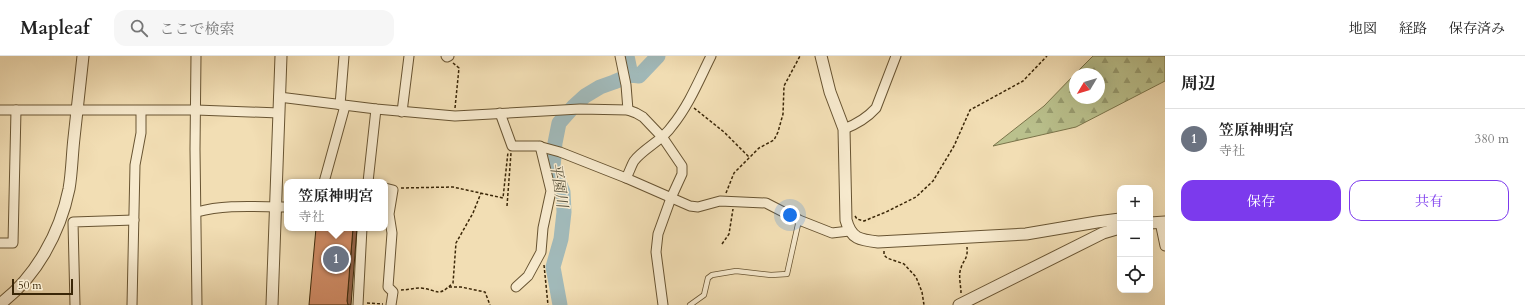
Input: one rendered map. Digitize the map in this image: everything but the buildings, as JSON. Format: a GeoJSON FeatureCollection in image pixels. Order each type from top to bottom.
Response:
{"type":"FeatureCollection","features":[{"type":"Feature","properties":{"kind":"street"},"geometry":{"type":"LineString","coordinates":[[0,303],[13,294],[26,279],[42,256],[58,224],[69,188],[83,56]]}},
{"type":"Feature","properties":{"kind":"street"},"geometry":{"type":"LineString","coordinates":[[196,56],[195,149],[197,305]]}},
{"type":"Feature","properties":{"kind":"street"},"geometry":{"type":"LineString","coordinates":[[272,305],[281,207],[279,97],[281,56]]}},
{"type":"Feature","properties":{"kind":"street"},"geometry":{"type":"LineString","coordinates":[[325,179],[342,105],[344,56]]}},
{"type":"Feature","properties":{"kind":"street"},"geometry":{"type":"LineString","coordinates":[[402,112],[409,56]]}},
{"type":"Feature","properties":{"kind":"street"},"geometry":{"type":"LineString","coordinates":[[620,56],[626,84],[628,110]]}},
{"type":"Feature","properties":{"kind":"street"},"geometry":{"type":"LineString","coordinates":[[626,178],[634,162],[643,152],[663,138],[672,126],[688,103],[711,56]]}},
{"type":"Feature","properties":{"kind":"street"},"geometry":{"type":"LineString","coordinates":[[822,56],[830,92],[844,129],[846,220],[849,231],[859,239],[878,242],[1026,234],[1117,219]]}},
{"type":"Feature","properties":{"kind":"street"},"geometry":{"type":"LineString","coordinates":[[844,129],[859,123],[876,108],[896,56]]}},
{"type":"Feature","properties":{"kind":"street"},"geometry":{"type":"LineString","coordinates":[[279,97],[402,112],[455,116],[580,109],[628,110],[643,117],[663,138],[682,166],[682,174],[671,198],[658,234],[656,252],[663,305]]}},
{"type":"Feature","properties":{"kind":"street"},"geometry":{"type":"LineString","coordinates":[[368,179],[376,109]]}},
{"type":"Feature","properties":{"kind":"street"},"geometry":{"type":"LineString","coordinates":[[0,110],[196,110],[279,113]]}},
{"type":"Feature","properties":{"kind":"street"},"geometry":{"type":"LineString","coordinates":[[0,243],[13,243],[16,110]]}},
{"type":"Feature","properties":{"kind":"street"},"geometry":{"type":"LineString","coordinates":[[132,305],[135,164],[141,133],[141,111]]}},
{"type":"Feature","properties":{"kind":"street"},"geometry":{"type":"LineString","coordinates":[[500,113],[512,146],[544,147],[560,152],[626,178],[690,206],[698,207],[720,201],[766,203],[799,220],[832,233],[849,231]]}},
{"type":"Feature","properties":{"kind":"street"},"geometry":{"type":"LineString","coordinates":[[516,287],[528,276],[542,252],[543,228],[552,192],[544,147]]}},
{"type":"Feature","properties":{"kind":"street"},"geometry":{"type":"LineString","coordinates":[[389,189],[389,214],[392,233],[388,287],[393,292],[391,305]]}},
{"type":"Feature","properties":{"kind":"street"},"geometry":{"type":"LineString","coordinates":[[196,212],[226,206],[281,207]]}},
{"type":"Feature","properties":{"kind":"street"},"geometry":{"type":"LineString","coordinates":[[75,305],[73,222],[134,220]]}},
{"type":"Feature","properties":{"kind":"street"},"geometry":{"type":"LineString","coordinates":[[1158,223],[1165,246]]}},
{"type":"Feature","properties":{"kind":"street"},"geometry":{"type":"LineString","coordinates":[[962,304],[1103,233],[1117,229]]}},
{"type":"Feature","properties":{"kind":"street"},"geometry":{"type":"LineString","coordinates":[[358,304],[362,231]]}},
{"type":"Feature","properties":{"kind":"lane"},"geometry":{"type":"LineString","coordinates":[[690,305],[704,295],[708,278],[712,275],[736,271],[771,275],[787,274],[799,220]]}},
{"type":"Feature","properties":{"kind":"path"},"geometry":{"type":"LineString","coordinates":[[447,56],[459,68],[455,116]]}},
{"type":"Feature","properties":{"kind":"path"},"geometry":{"type":"LineString","coordinates":[[720,201],[727,193],[734,173],[759,148],[774,140],[783,114],[784,86],[800,56]]}},
{"type":"Feature","properties":{"kind":"path"},"geometry":{"type":"LineString","coordinates":[[845,209],[853,210],[857,219],[864,221],[916,197],[933,181],[954,146],[970,110],[1023,81],[1047,56]]}},
{"type":"Feature","properties":{"kind":"path"},"geometry":{"type":"LineString","coordinates":[[688,103],[724,132],[749,157]]}},
{"type":"Feature","properties":{"kind":"path"},"geometry":{"type":"LineString","coordinates":[[389,189],[453,188],[503,198],[507,155],[509,148],[512,146]]}},
{"type":"Feature","properties":{"kind":"path"},"geometry":{"type":"LineString","coordinates":[[507,206],[512,146]]}},
{"type":"Feature","properties":{"kind":"path"},"geometry":{"type":"LineString","coordinates":[[393,292],[421,288],[435,292],[444,292],[453,283],[456,243],[473,213],[481,193]]}},
{"type":"Feature","properties":{"kind":"path"},"geometry":{"type":"LineString","coordinates":[[722,244],[729,234],[734,202]]}},
{"type":"Feature","properties":{"kind":"path"},"geometry":{"type":"LineString","coordinates":[[962,304],[960,272],[968,256],[966,237]]}},
{"type":"Feature","properties":{"kind":"path"},"geometry":{"type":"LineString","coordinates":[[884,249],[884,255],[887,258],[904,264],[916,277],[922,292],[924,305]]}},
{"type":"Feature","properties":{"kind":"path"},"geometry":{"type":"LineString","coordinates":[[542,252],[546,275],[548,305]]}},
{"type":"Feature","properties":{"kind":"path"},"geometry":{"type":"LineString","coordinates":[[449,286],[485,292],[490,305]]}},
{"type":"Feature","properties":{"kind":"path"},"geometry":{"type":"LineString","coordinates":[[358,304],[391,305]]}},
{"type":"Feature","properties":{"kind":"green space"},"geometry":{"type":"Polygon","coordinates":[[[1093,56],[1165,56],[1165,81],[1076,127],[993,146],[1044,106],[1069,80],[1069,104],[1105,104],[1105,68],[1081,68],[1093,56]]]}},
{"type":"Feature","properties":{"kind":"waterway","name":"平園川"},"geometry":{"type":"LineString","coordinates":[[627,56],[631,75]]}},
{"type":"Feature","properties":{"kind":"waterway"},"geometry":{"type":"LineString","coordinates":[[631,75],[639,76],[658,56]]}},
{"type":"Feature","properties":{"kind":"waterway","name":"平園川"},"geometry":{"type":"LineString","coordinates":[[560,305],[553,267],[561,239],[564,212],[563,192],[553,168],[555,143],[559,123],[585,96],[600,87],[631,75]]}},
{"type":"Feature","properties":{"kind":"place","name":"笠原神明宮"},"geometry":{"type":"Point","coordinates":[336,259]}}]}
